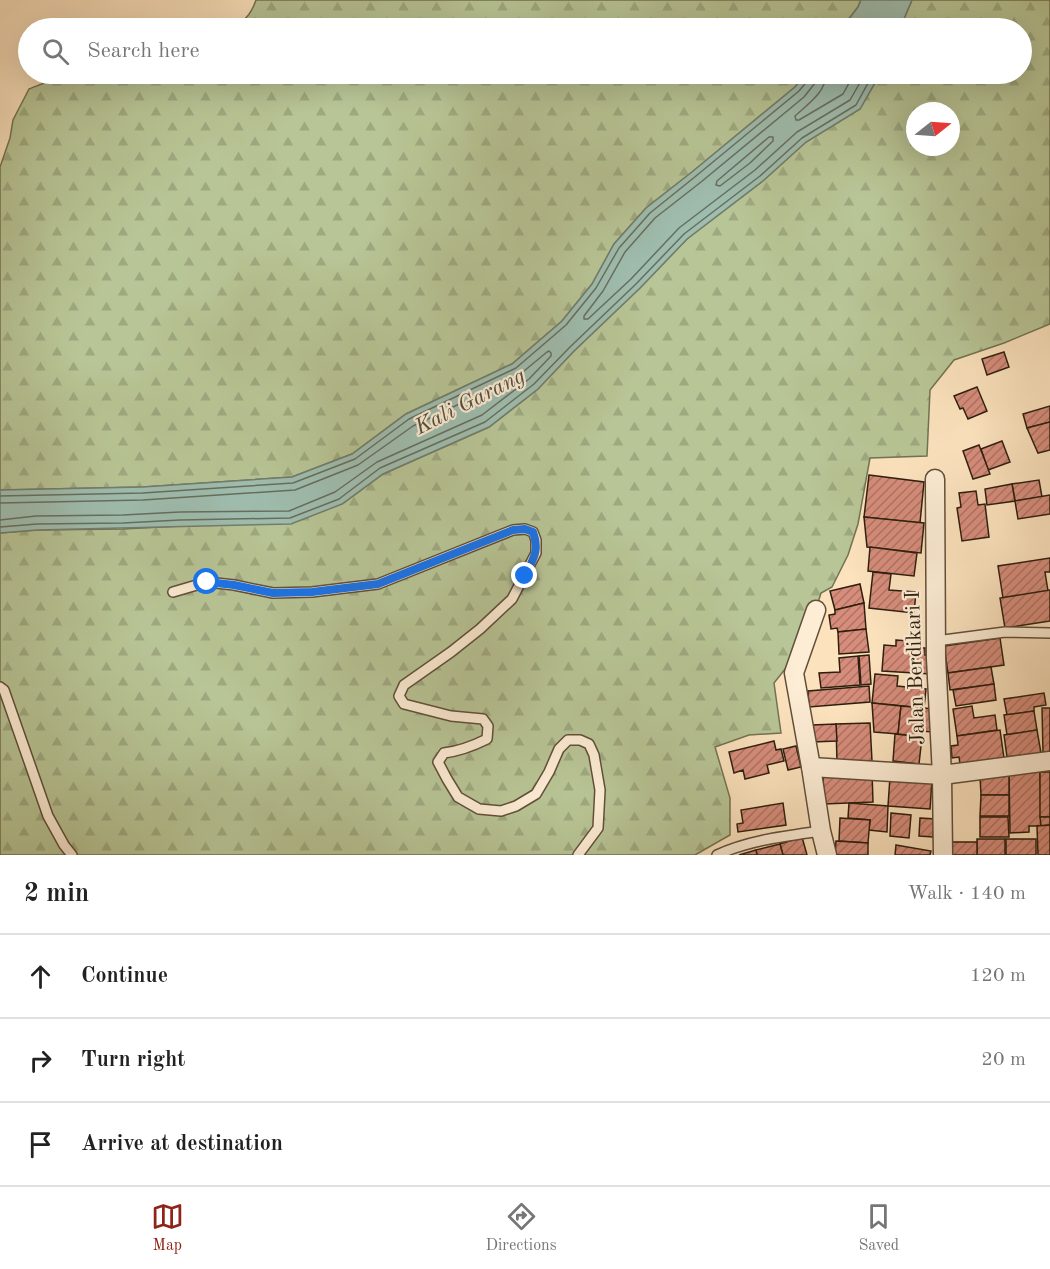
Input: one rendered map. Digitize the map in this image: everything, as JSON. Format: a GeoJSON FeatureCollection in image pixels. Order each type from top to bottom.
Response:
{"type":"FeatureCollection","features":[{"type":"Feature","properties":{"kind":"street","name":"Jalan Berdikari I"},"geometry":{"type":"LineString","coordinates":[[935,479],[936,641],[943,855]]}},
{"type":"Feature","properties":{"kind":"street"},"geometry":{"type":"LineString","coordinates":[[816,610],[794,673],[827,855]]}},
{"type":"Feature","properties":{"kind":"street"},"geometry":{"type":"LineString","coordinates":[[811,767],[942,775],[1050,761]]}},
{"type":"Feature","properties":{"kind":"lane"},"geometry":{"type":"LineString","coordinates":[[173,592],[207,582],[273,593],[312,592],[378,584],[513,530],[525,529],[533,532],[536,540],[536,553],[512,599],[480,629],[404,685],[399,696],[404,704],[451,716],[483,719],[488,726],[487,739],[472,747],[444,753],[438,762],[458,797],[479,808],[501,811],[516,806],[536,794],[559,749],[568,740],[580,740],[589,744],[594,755],[600,790],[598,828],[578,855]]}},
{"type":"Feature","properties":{"kind":"lane"},"geometry":{"type":"LineString","coordinates":[[936,641],[1005,632],[1050,633]]}},
{"type":"Feature","properties":{"kind":"lane"},"geometry":{"type":"LineString","coordinates":[[0,687],[4,690],[48,816],[72,855]]}},
{"type":"Feature","properties":{"kind":"lane"},"geometry":{"type":"LineString","coordinates":[[717,855],[765,840],[821,831]]}},
{"type":"Feature","properties":{"kind":"green space"},"geometry":{"type":"Polygon","coordinates":[[[256,0],[861,0],[850,18],[246,18],[256,0]]]}},
{"type":"Feature","properties":{"kind":"green space"},"geometry":{"type":"Polygon","coordinates":[[[912,0],[1050,0],[1050,324],[954,360],[930,390],[927,456],[870,458],[858,524],[848,555],[832,587],[821,593],[805,644],[774,683],[781,733],[749,735],[715,747],[730,798],[730,835],[695,855],[0,855],[0,533],[181,526],[342,504],[383,474],[489,427],[538,389],[687,239],[764,180],[806,142],[860,109],[874,84],[1032,84],[1032,18],[904,18],[912,0]]]}},
{"type":"Feature","properties":{"kind":"green space"},"geometry":{"type":"Polygon","coordinates":[[[43,84],[798,84],[646,208],[614,244],[592,284],[562,321],[512,364],[406,414],[352,454],[292,477],[143,487],[0,490],[0,167],[10,138],[13,120],[29,89],[43,84]]]}},
{"type":"Feature","properties":{"kind":"water"},"geometry":{"type":"Polygon","coordinates":[[[861,0],[912,0],[904,18],[850,18],[861,0]]]}},
{"type":"Feature","properties":{"kind":"water","name":"Kali Garang"},"geometry":{"type":"Polygon","coordinates":[[[798,84],[874,84],[860,109],[806,142],[764,180],[687,239],[538,389],[489,427],[383,474],[342,504],[291,524],[37,530],[0,533],[0,490],[143,487],[292,477],[352,454],[406,414],[512,364],[562,321],[592,284],[614,244],[646,208],[798,84]]]}},
{"type":"Feature","properties":{"kind":"building"},"geometry":{"type":"Polygon","coordinates":[[[1004,352],[1009,367],[987,375],[982,359],[1004,352]]]}},
{"type":"Feature","properties":{"kind":"building"},"geometry":{"type":"Polygon","coordinates":[[[977,387],[987,411],[968,419],[954,396],[977,387]]]}},
{"type":"Feature","properties":{"kind":"building"},"geometry":{"type":"Polygon","coordinates":[[[1050,406],[1050,422],[1027,428],[1023,414],[1050,406]]]}},
{"type":"Feature","properties":{"kind":"building"},"geometry":{"type":"Polygon","coordinates":[[[1050,422],[1050,450],[1038,453],[1027,428],[1050,422]]]}},
{"type":"Feature","properties":{"kind":"building"},"geometry":{"type":"Polygon","coordinates":[[[1002,441],[1010,462],[988,470],[981,449],[1002,441]]]}},
{"type":"Feature","properties":{"kind":"building"},"geometry":{"type":"Polygon","coordinates":[[[979,445],[990,474],[973,479],[963,451],[979,445]]]}},
{"type":"Feature","properties":{"kind":"building"},"geometry":{"type":"Polygon","coordinates":[[[869,475],[924,482],[920,523],[864,517],[869,475]]]}},
{"type":"Feature","properties":{"kind":"building"},"geometry":{"type":"Polygon","coordinates":[[[1039,480],[1042,497],[1015,501],[1012,484],[1039,480]]]}},
{"type":"Feature","properties":{"kind":"building"},"geometry":{"type":"Polygon","coordinates":[[[1012,484],[1015,501],[987,505],[985,489],[1012,484]]]}},
{"type":"Feature","properties":{"kind":"building"},"geometry":{"type":"Polygon","coordinates":[[[976,491],[978,505],[985,504],[989,537],[962,541],[957,508],[961,507],[959,493],[976,491]]]}},
{"type":"Feature","properties":{"kind":"building"},"geometry":{"type":"Polygon","coordinates":[[[1050,495],[1050,514],[1018,519],[1015,501],[1050,495]]]}},
{"type":"Feature","properties":{"kind":"building"},"geometry":{"type":"Polygon","coordinates":[[[864,517],[924,523],[921,553],[867,547],[864,517]]]}},
{"type":"Feature","properties":{"kind":"building"},"geometry":{"type":"Polygon","coordinates":[[[870,547],[917,553],[914,576],[868,571],[870,547]]]}},
{"type":"Feature","properties":{"kind":"building"},"geometry":{"type":"Polygon","coordinates":[[[1050,558],[1050,572],[1045,572],[1048,591],[1003,598],[998,566],[1050,558]]]}},
{"type":"Feature","properties":{"kind":"building"},"geometry":{"type":"Polygon","coordinates":[[[873,572],[891,574],[889,590],[916,592],[914,613],[869,608],[873,572]]]}},
{"type":"Feature","properties":{"kind":"building"},"geometry":{"type":"Polygon","coordinates":[[[860,584],[864,603],[835,610],[830,591],[860,584]]]}},
{"type":"Feature","properties":{"kind":"building"},"geometry":{"type":"Polygon","coordinates":[[[1050,590],[1050,621],[1005,628],[1000,598],[1050,590]]]}},
{"type":"Feature","properties":{"kind":"building"},"geometry":{"type":"Polygon","coordinates":[[[864,603],[866,629],[838,632],[837,628],[831,629],[829,615],[835,614],[835,610],[864,603]]]}},
{"type":"Feature","properties":{"kind":"building"},"geometry":{"type":"Polygon","coordinates":[[[866,629],[869,652],[839,654],[838,632],[866,629]]]}},
{"type":"Feature","properties":{"kind":"building"},"geometry":{"type":"Polygon","coordinates":[[[1000,638],[1004,665],[948,673],[944,646],[1000,638]]]}},
{"type":"Feature","properties":{"kind":"building"},"geometry":{"type":"Polygon","coordinates":[[[896,640],[921,642],[921,648],[925,648],[925,655],[932,656],[931,674],[882,671],[884,645],[896,646],[896,640]]]}},
{"type":"Feature","properties":{"kind":"building"},"geometry":{"type":"Polygon","coordinates":[[[869,655],[871,684],[861,685],[859,656],[869,655]]]}},
{"type":"Feature","properties":{"kind":"building"},"geometry":{"type":"Polygon","coordinates":[[[858,656],[860,685],[821,688],[819,673],[840,672],[839,658],[858,656]]]}},
{"type":"Feature","properties":{"kind":"building"},"geometry":{"type":"Polygon","coordinates":[[[991,667],[994,684],[950,690],[948,673],[991,667]]]}},
{"type":"Feature","properties":{"kind":"building"},"geometry":{"type":"Polygon","coordinates":[[[875,674],[898,676],[897,686],[926,689],[924,708],[872,703],[875,674]]]}},
{"type":"Feature","properties":{"kind":"building"},"geometry":{"type":"Polygon","coordinates":[[[994,684],[996,700],[956,706],[953,690],[994,684]]]}},
{"type":"Feature","properties":{"kind":"building"},"geometry":{"type":"Polygon","coordinates":[[[869,686],[870,702],[809,707],[808,691],[869,686]]]}},
{"type":"Feature","properties":{"kind":"building"},"geometry":{"type":"Polygon","coordinates":[[[1044,693],[1046,705],[1034,707],[1034,711],[1007,715],[1004,699],[1044,693]]]}},
{"type":"Feature","properties":{"kind":"building"},"geometry":{"type":"Polygon","coordinates":[[[872,703],[901,706],[898,734],[874,732],[872,703]]]}},
{"type":"Feature","properties":{"kind":"building"},"geometry":{"type":"Polygon","coordinates":[[[901,706],[934,709],[932,732],[922,731],[922,737],[898,734],[901,706]]]}},
{"type":"Feature","properties":{"kind":"building"},"geometry":{"type":"Polygon","coordinates":[[[972,706],[974,718],[995,715],[997,730],[957,736],[953,709],[972,706]]]}},
{"type":"Feature","properties":{"kind":"building"},"geometry":{"type":"Polygon","coordinates":[[[1042,708],[1050,708],[1050,752],[1043,752],[1042,708]]]}},
{"type":"Feature","properties":{"kind":"building"},"geometry":{"type":"Polygon","coordinates":[[[1034,711],[1037,730],[1007,735],[1004,715],[1034,711]]]}},
{"type":"Feature","properties":{"kind":"building"},"geometry":{"type":"Polygon","coordinates":[[[870,723],[872,761],[837,762],[836,724],[870,723]]]}},
{"type":"Feature","properties":{"kind":"building"},"geometry":{"type":"Polygon","coordinates":[[[836,724],[837,741],[812,742],[812,725],[836,724]]]}},
{"type":"Feature","properties":{"kind":"building"},"geometry":{"type":"Polygon","coordinates":[[[1000,730],[1004,758],[960,764],[959,757],[952,758],[951,746],[958,745],[957,736],[1000,730]]]}},
{"type":"Feature","properties":{"kind":"building"},"geometry":{"type":"Polygon","coordinates":[[[1037,730],[1041,753],[1007,757],[1004,735],[1037,730]]]}},
{"type":"Feature","properties":{"kind":"building"},"geometry":{"type":"Polygon","coordinates":[[[895,734],[922,737],[919,764],[893,761],[895,734]]]}},
{"type":"Feature","properties":{"kind":"building"},"geometry":{"type":"Polygon","coordinates":[[[774,741],[776,750],[781,749],[784,761],[767,765],[769,773],[745,779],[743,770],[734,773],[729,752],[774,741]]]}},
{"type":"Feature","properties":{"kind":"building"},"geometry":{"type":"Polygon","coordinates":[[[796,746],[801,767],[788,770],[783,749],[796,746]]]}},
{"type":"Feature","properties":{"kind":"building"},"geometry":{"type":"Polygon","coordinates":[[[872,772],[873,802],[824,804],[823,774],[872,772]]]}},
{"type":"Feature","properties":{"kind":"building"},"geometry":{"type":"Polygon","coordinates":[[[1009,772],[1040,772],[1041,826],[1029,826],[1029,832],[1010,833],[1009,772]]]}},
{"type":"Feature","properties":{"kind":"building"},"geometry":{"type":"Polygon","coordinates":[[[1040,772],[1050,772],[1050,817],[1040,817],[1040,772]]]}},
{"type":"Feature","properties":{"kind":"building"},"geometry":{"type":"Polygon","coordinates":[[[980,776],[1009,776],[1009,795],[981,795],[980,776]]]}},
{"type":"Feature","properties":{"kind":"building"},"geometry":{"type":"Polygon","coordinates":[[[890,777],[932,780],[930,809],[888,806],[890,777]]]}},
{"type":"Feature","properties":{"kind":"building"},"geometry":{"type":"Polygon","coordinates":[[[981,795],[1009,795],[1009,816],[980,816],[981,795]]]}},
{"type":"Feature","properties":{"kind":"building"},"geometry":{"type":"Polygon","coordinates":[[[783,803],[786,825],[738,832],[737,824],[743,823],[741,810],[783,803]]]}},
{"type":"Feature","properties":{"kind":"building"},"geometry":{"type":"Polygon","coordinates":[[[849,803],[888,806],[887,832],[869,830],[870,820],[848,818],[849,803]]]}},
{"type":"Feature","properties":{"kind":"building"},"geometry":{"type":"Polygon","coordinates":[[[891,813],[911,815],[909,838],[890,836],[891,813]]]}},
{"type":"Feature","properties":{"kind":"building"},"geometry":{"type":"Polygon","coordinates":[[[980,817],[1008,817],[1009,837],[980,837],[980,817]]]}},
{"type":"Feature","properties":{"kind":"building"},"geometry":{"type":"Polygon","coordinates":[[[1040,817],[1050,817],[1050,825],[1041,826],[1040,817]]]}},
{"type":"Feature","properties":{"kind":"building"},"geometry":{"type":"Polygon","coordinates":[[[840,818],[870,820],[868,843],[839,841],[840,818]]]}},
{"type":"Feature","properties":{"kind":"building"},"geometry":{"type":"Polygon","coordinates":[[[920,818],[935,819],[933,837],[919,836],[920,818]]]}},
{"type":"Feature","properties":{"kind":"building"},"geometry":{"type":"Polygon","coordinates":[[[1050,825],[1050,855],[1038,855],[1037,826],[1050,825]]]}},
{"type":"Feature","properties":{"kind":"building"},"geometry":{"type":"Polygon","coordinates":[[[802,837],[807,855],[783,855],[780,844],[802,837]]]}},
{"type":"Feature","properties":{"kind":"building"},"geometry":{"type":"Polygon","coordinates":[[[977,839],[1005,839],[1005,855],[977,855],[977,839]]]}},
{"type":"Feature","properties":{"kind":"building"},"geometry":{"type":"Polygon","coordinates":[[[1006,839],[1036,839],[1036,855],[1006,855],[1006,839]]]}},
{"type":"Feature","properties":{"kind":"building"},"geometry":{"type":"Polygon","coordinates":[[[836,841],[868,843],[868,855],[835,855],[836,841]]]}},
{"type":"Feature","properties":{"kind":"building"},"geometry":{"type":"Polygon","coordinates":[[[948,842],[977,842],[977,855],[948,855],[948,842]]]}},
{"type":"Feature","properties":{"kind":"building"},"geometry":{"type":"Polygon","coordinates":[[[780,844],[783,855],[757,855],[756,850],[780,844]]]}},
{"type":"Feature","properties":{"kind":"building"},"geometry":{"type":"Polygon","coordinates":[[[896,845],[931,851],[930,855],[895,855],[896,845]]]}},
{"type":"Feature","properties":{"kind":"building"},"geometry":{"type":"Polygon","coordinates":[[[756,850],[757,855],[739,855],[756,850]]]}},
{"type":"Feature","properties":{"kind":"route"},"geometry":{"type":"LineString","coordinates":[[207,582],[273,593],[312,592],[378,584],[513,530],[525,529],[533,532],[536,540],[536,553],[525,576]]}}]}
